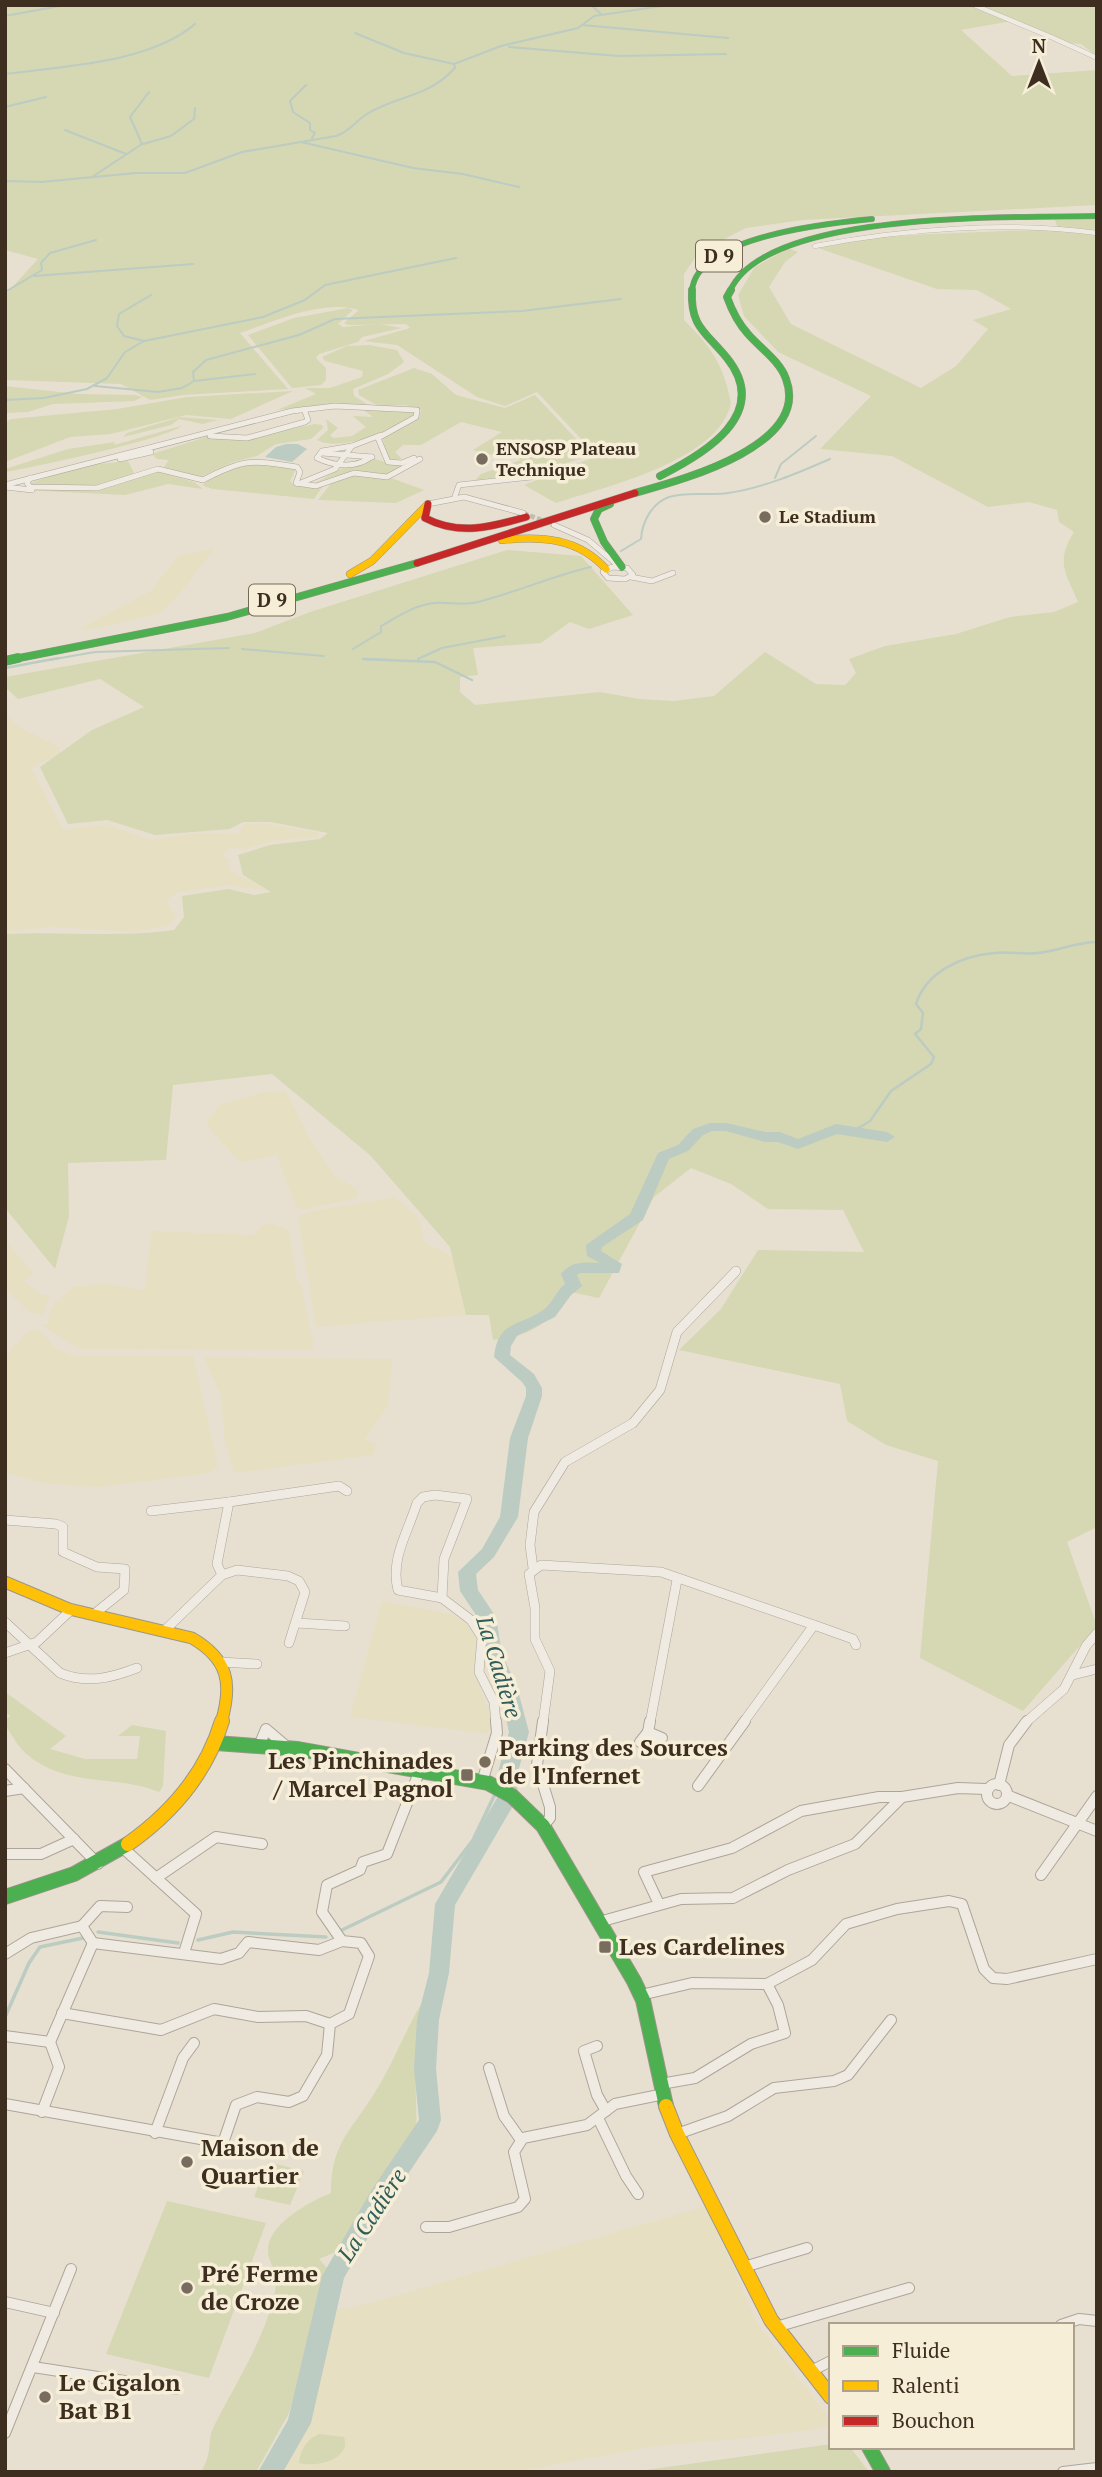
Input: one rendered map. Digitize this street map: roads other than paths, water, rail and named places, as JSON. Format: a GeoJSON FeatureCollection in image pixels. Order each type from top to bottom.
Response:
{"type":"FeatureCollection","features":[{"type":"Feature","properties":{"kind":"main road","name":"D 9"},"geometry":{"type":"LineString","coordinates":[[5,659],[221,612],[347,578],[629,489],[662,475],[711,447],[732,426],[742,406],[743,392],[737,374],[701,327],[688,297],[700,272],[728,250],[784,231],[843,221],[1097,208]]}},
{"type":"Feature","properties":{"kind":"main road","name":"D 9"},"geometry":{"type":"LineString","coordinates":[[5,659],[214,619],[379,574],[725,461],[771,435],[783,421],[792,400],[784,372],[742,331],[728,312],[726,297],[730,287],[748,265],[787,246],[854,230],[1097,216]]}},
{"type":"Feature","properties":{"kind":"main road"},"geometry":{"type":"LineString","coordinates":[[621,567],[594,519],[599,509],[691,477],[725,461]]}},
{"type":"Feature","properties":{"kind":"main road"},"geometry":{"type":"LineString","coordinates":[[428,504],[424,516],[434,524],[461,529],[486,527],[662,475]]}},
{"type":"Feature","properties":{"kind":"main road"},"geometry":{"type":"LineString","coordinates":[[221,612],[367,567],[428,504]]}},
{"type":"Feature","properties":{"kind":"main road"},"geometry":{"type":"LineString","coordinates":[[379,574],[513,539],[583,547],[598,556],[607,568]]}},
{"type":"Feature","properties":{"kind":"main road"},"geometry":{"type":"LineString","coordinates":[[5,1582],[71,1610],[164,1631],[202,1643],[220,1662],[225,1675],[226,1705],[216,1743],[179,1802],[123,1848],[98,1864],[48,1885],[5,1897]]}},
{"type":"Feature","properties":{"kind":"main road"},"geometry":{"type":"LineString","coordinates":[[216,1743],[289,1748],[487,1783],[512,1796],[543,1826],[640,1995],[677,2134],[776,2327],[829,2394]]}},
{"type":"Feature","properties":{"kind":"main road"},"geometry":{"type":"LineString","coordinates":[[870,2449],[883,2472]]}},
{"type":"Feature","properties":{"kind":"street"},"geometry":{"type":"LineString","coordinates":[[974,5],[1097,58]]}},
{"type":"Feature","properties":{"kind":"street"},"geometry":{"type":"LineString","coordinates":[[814,246],[885,233],[1054,227],[1097,233]]}},
{"type":"Feature","properties":{"kind":"street"},"geometry":{"type":"LineString","coordinates":[[203,436],[245,439],[307,421],[304,408]]}},
{"type":"Feature","properties":{"kind":"street"},"geometry":{"type":"LineString","coordinates":[[5,486],[304,408],[407,408],[418,412],[413,419],[380,437],[319,453]]}},
{"type":"Feature","properties":{"kind":"street"},"geometry":{"type":"LineString","coordinates":[[274,416],[287,422],[289,426]]}},
{"type":"Feature","properties":{"kind":"street"},"geometry":{"type":"LineString","coordinates":[[380,437],[383,457]]}},
{"type":"Feature","properties":{"kind":"street"},"geometry":{"type":"LineString","coordinates":[[79,465],[131,458],[192,438]]}},
{"type":"Feature","properties":{"kind":"street"},"geometry":{"type":"LineString","coordinates":[[299,484],[340,465],[352,446]]}},
{"type":"Feature","properties":{"kind":"street"},"geometry":{"type":"LineString","coordinates":[[352,446],[374,457]]}},
{"type":"Feature","properties":{"kind":"street"},"geometry":{"type":"LineString","coordinates":[[299,484],[316,486],[351,473],[387,478],[417,458],[396,464],[383,457],[319,453]]}},
{"type":"Feature","properties":{"kind":"street"},"geometry":{"type":"LineString","coordinates":[[319,453],[317,458],[323,462],[340,465],[365,462],[374,457]]}},
{"type":"Feature","properties":{"kind":"street"},"geometry":{"type":"LineString","coordinates":[[146,454],[158,469]]}},
{"type":"Feature","properties":{"kind":"street"},"geometry":{"type":"LineString","coordinates":[[131,458],[141,472]]}},
{"type":"Feature","properties":{"kind":"street"},"geometry":{"type":"LineString","coordinates":[[5,486],[46,489],[102,487],[141,472],[158,469],[199,480],[238,462],[259,460],[298,468],[300,474],[296,481],[299,484]]}},
{"type":"Feature","properties":{"kind":"street"},"geometry":{"type":"LineString","coordinates":[[455,496],[458,485],[531,477]]}},
{"type":"Feature","properties":{"kind":"street"},"geometry":{"type":"LineString","coordinates":[[30,478],[27,483],[30,487],[46,489]]}},
{"type":"Feature","properties":{"kind":"street"},"geometry":{"type":"LineString","coordinates":[[428,504],[455,496],[486,500],[523,513]]}},
{"type":"Feature","properties":{"kind":"street"},"geometry":{"type":"LineString","coordinates":[[554,525],[588,540],[621,567],[632,571],[631,577]]}},
{"type":"Feature","properties":{"kind":"street"},"geometry":{"type":"LineString","coordinates":[[603,553],[607,568],[603,574],[608,578],[620,580],[631,577],[652,581],[673,573]]}},
{"type":"Feature","properties":{"kind":"street"},"geometry":{"type":"LineString","coordinates":[[607,568],[621,567]]}},
{"type":"Feature","properties":{"kind":"street"},"geometry":{"type":"LineString","coordinates":[[533,1568],[530,1545],[534,1512],[565,1462],[633,1423],[660,1390],[677,1332],[737,1271]]}},
{"type":"Feature","properties":{"kind":"street"},"geometry":{"type":"LineString","coordinates":[[150,1511],[339,1486],[347,1491]]}},
{"type":"Feature","properties":{"kind":"street"},"geometry":{"type":"LineString","coordinates":[[442,1598],[439,1580],[442,1560],[456,1536],[467,1499],[435,1495],[423,1497],[417,1503],[399,1552],[395,1582],[398,1590],[442,1598],[471,1620],[482,1637],[479,1672],[494,1702],[497,1733],[487,1783]]}},
{"type":"Feature","properties":{"kind":"street"},"geometry":{"type":"LineString","coordinates":[[222,1575],[217,1564],[229,1502]]}},
{"type":"Feature","properties":{"kind":"street"},"geometry":{"type":"LineString","coordinates":[[5,1520],[56,1524],[63,1527],[64,1552],[97,1567],[125,1569],[127,1573],[124,1590],[93,1615]]}},
{"type":"Feature","properties":{"kind":"street"},"geometry":{"type":"LineString","coordinates":[[543,1826],[550,1818],[550,1807],[537,1765],[550,1671],[536,1639],[535,1608],[529,1574],[533,1568],[541,1565],[661,1572],[677,1580],[853,1639],[856,1645]]}},
{"type":"Feature","properties":{"kind":"street"},"geometry":{"type":"LineString","coordinates":[[164,1631],[222,1575],[237,1570],[288,1576],[299,1581],[305,1592],[289,1643]]}},
{"type":"Feature","properties":{"kind":"street"},"geometry":{"type":"LineString","coordinates":[[648,1732],[677,1580]]}},
{"type":"Feature","properties":{"kind":"street"},"geometry":{"type":"LineString","coordinates":[[5,1653],[37,1642],[71,1610]]}},
{"type":"Feature","properties":{"kind":"street"},"geometry":{"type":"LineString","coordinates":[[5,1622],[68,1678],[95,1680],[138,1668]]}},
{"type":"Feature","properties":{"kind":"street"},"geometry":{"type":"LineString","coordinates":[[297,1623],[345,1626]]}},
{"type":"Feature","properties":{"kind":"street"},"geometry":{"type":"LineString","coordinates":[[698,1786],[718,1754],[814,1625]]}},
{"type":"Feature","properties":{"kind":"street"},"geometry":{"type":"LineString","coordinates":[[999,1785],[1010,1744],[1021,1727],[1051,1705],[1073,1675],[1088,1640],[1097,1633]]}},
{"type":"Feature","properties":{"kind":"street"},"geometry":{"type":"LineString","coordinates":[[220,1662],[257,1664]]}},
{"type":"Feature","properties":{"kind":"street"},"geometry":{"type":"LineString","coordinates":[[1073,1675],[1097,1669]]}},
{"type":"Feature","properties":{"kind":"street"},"geometry":{"type":"LineString","coordinates":[[259,1746],[266,1729],[289,1748]]}},
{"type":"Feature","properties":{"kind":"street"},"geometry":{"type":"LineString","coordinates":[[5,1769],[98,1864]]}},
{"type":"Feature","properties":{"kind":"street"},"geometry":{"type":"LineString","coordinates":[[342,1941],[322,1912],[327,1885],[360,1870],[363,1862],[387,1854],[420,1770]]}},
{"type":"Feature","properties":{"kind":"street"},"geometry":{"type":"LineString","coordinates":[[659,1904],[644,1872],[732,1848],[801,1811],[958,1787],[986,1789],[999,1785],[1007,1790],[1009,1796]]}},
{"type":"Feature","properties":{"kind":"street"},"geometry":{"type":"LineString","coordinates":[[5,1791],[24,1788]]}},
{"type":"Feature","properties":{"kind":"street"},"geometry":{"type":"LineString","coordinates":[[986,1789],[987,1798],[993,1802],[1005,1802],[1009,1796]]}},
{"type":"Feature","properties":{"kind":"street"},"geometry":{"type":"LineString","coordinates":[[1009,1796],[1034,1802],[1097,1831]]}},
{"type":"Feature","properties":{"kind":"street"},"geometry":{"type":"LineString","coordinates":[[1041,1875],[1097,1796]]}},
{"type":"Feature","properties":{"kind":"street"},"geometry":{"type":"LineString","coordinates":[[599,1922],[681,1899],[733,1898],[743,1895],[788,1870],[855,1844],[902,1797]]}},
{"type":"Feature","properties":{"kind":"street"},"geometry":{"type":"LineString","coordinates":[[156,1878],[216,1837],[262,1844]]}},
{"type":"Feature","properties":{"kind":"street"},"geometry":{"type":"LineString","coordinates":[[5,1854],[25,1858],[48,1854],[74,1839]]}},
{"type":"Feature","properties":{"kind":"street"},"geometry":{"type":"LineString","coordinates":[[123,1848],[196,1914],[184,1953]]}},
{"type":"Feature","properties":{"kind":"street"},"geometry":{"type":"LineString","coordinates":[[640,1995],[692,1983],[767,1984],[812,1960],[846,1924],[897,1909],[949,1901],[962,1904],[984,1969],[993,1978],[1007,1979],[1097,1959]]}},
{"type":"Feature","properties":{"kind":"street"},"geometry":{"type":"LineString","coordinates":[[7,1948],[82,1926],[92,1910],[104,1904],[127,1907]]}},
{"type":"Feature","properties":{"kind":"street"},"geometry":{"type":"LineString","coordinates":[[62,2013],[161,2030],[214,2009],[258,2017],[306,2016],[330,2024],[349,2014],[369,1956],[361,1943],[342,1941],[319,1950],[248,1942],[239,1953],[221,1959],[93,1942],[82,1926]]}},
{"type":"Feature","properties":{"kind":"street"},"geometry":{"type":"LineString","coordinates":[[42,2112],[59,2067],[51,2042],[93,1942]]}},
{"type":"Feature","properties":{"kind":"street"},"geometry":{"type":"LineString","coordinates":[[426,2227],[449,2227],[518,2207],[525,2199],[514,2152],[521,2140],[587,2125],[615,2104],[695,2078],[751,2044],[785,2033],[778,2005],[767,1984]]}},
{"type":"Feature","properties":{"kind":"street"},"geometry":{"type":"LineString","coordinates":[[677,2134],[728,2116],[774,2088],[834,2081],[848,2075],[891,2020]]}},
{"type":"Feature","properties":{"kind":"street"},"geometry":{"type":"LineString","coordinates":[[5,2104],[155,2133],[223,2143],[236,2105],[257,2097],[289,2102],[303,2096],[327,2055],[330,2024]]}},
{"type":"Feature","properties":{"kind":"street"},"geometry":{"type":"LineString","coordinates":[[5,2036],[51,2042]]}},
{"type":"Feature","properties":{"kind":"street"},"geometry":{"type":"LineString","coordinates":[[155,2133],[183,2058],[194,2043]]}},
{"type":"Feature","properties":{"kind":"street"},"geometry":{"type":"LineString","coordinates":[[597,2046],[584,2051],[626,2182],[638,2194]]}},
{"type":"Feature","properties":{"kind":"street"},"geometry":{"type":"LineString","coordinates":[[489,2068],[505,2119],[510,2130],[521,2140]]}},
{"type":"Feature","properties":{"kind":"street"},"geometry":{"type":"LineString","coordinates":[[744,2267],[807,2248]]}},
{"type":"Feature","properties":{"kind":"street"},"geometry":{"type":"LineString","coordinates":[[5,2433],[71,2269]]}},
{"type":"Feature","properties":{"kind":"street"},"geometry":{"type":"LineString","coordinates":[[776,2327],[909,2288]]}},
{"type":"Feature","properties":{"kind":"street"},"geometry":{"type":"LineString","coordinates":[[5,2302],[54,2313]]}},
{"type":"Feature","properties":{"kind":"street"},"geometry":{"type":"LineString","coordinates":[[1067,2323],[1079,2319],[1097,2320]]}},
{"type":"Feature","properties":{"kind":"street"},"geometry":{"type":"LineString","coordinates":[[811,2371],[829,2362]]}},
{"type":"Feature","properties":{"kind":"street"},"geometry":{"type":"LineString","coordinates":[[33,2367],[176,2389]]}},
{"type":"Feature","properties":{"kind":"street"},"geometry":{"type":"LineString","coordinates":[[1063,2472],[1097,2468]]}},
{"type":"Feature","properties":{"kind":"waterway"},"geometry":{"type":"LineString","coordinates":[[5,16],[65,5]]}},
{"type":"Feature","properties":{"kind":"waterway"},"geometry":{"type":"LineString","coordinates":[[591,5],[601,14]]}},
{"type":"Feature","properties":{"kind":"waterway"},"geometry":{"type":"LineString","coordinates":[[582,25],[594,16],[669,5]]}},
{"type":"Feature","properties":{"kind":"waterway"},"geometry":{"type":"LineString","coordinates":[[5,74],[79,65],[130,55],[176,37],[195,24]]}},
{"type":"Feature","properties":{"kind":"waterway"},"geometry":{"type":"LineString","coordinates":[[454,64],[501,46],[582,25]]}},
{"type":"Feature","properties":{"kind":"waterway"},"geometry":{"type":"LineString","coordinates":[[582,25],[728,38]]}},
{"type":"Feature","properties":{"kind":"waterway"},"geometry":{"type":"LineString","coordinates":[[355,33],[404,53],[454,64]]}},
{"type":"Feature","properties":{"kind":"waterway"},"geometry":{"type":"LineString","coordinates":[[509,47],[619,56],[726,54]]}},
{"type":"Feature","properties":{"kind":"waterway"},"geometry":{"type":"LineString","coordinates":[[5,181],[41,182],[136,173],[185,173],[242,152],[336,136],[379,108],[434,85],[455,68],[454,64]]}},
{"type":"Feature","properties":{"kind":"waterway"},"geometry":{"type":"LineString","coordinates":[[306,85],[290,101],[293,112],[310,123],[310,130],[315,133],[312,138]]}},
{"type":"Feature","properties":{"kind":"waterway"},"geometry":{"type":"LineString","coordinates":[[92,177],[142,144],[130,117],[149,92]]}},
{"type":"Feature","properties":{"kind":"waterway"},"geometry":{"type":"LineString","coordinates":[[5,107],[46,97]]}},
{"type":"Feature","properties":{"kind":"waterway"},"geometry":{"type":"LineString","coordinates":[[143,144],[171,136],[194,119],[195,108]]}},
{"type":"Feature","properties":{"kind":"waterway"},"geometry":{"type":"LineString","coordinates":[[65,130],[126,154]]}},
{"type":"Feature","properties":{"kind":"waterway"},"geometry":{"type":"LineString","coordinates":[[301,142],[413,168],[463,174],[519,187]]}},
{"type":"Feature","properties":{"kind":"waterway"},"geometry":{"type":"LineString","coordinates":[[5,292],[42,270],[41,263],[50,253],[96,240]]}},
{"type":"Feature","properties":{"kind":"waterway"},"geometry":{"type":"LineString","coordinates":[[144,341],[263,317],[305,300],[325,285],[456,258]]}},
{"type":"Feature","properties":{"kind":"waterway"},"geometry":{"type":"LineString","coordinates":[[34,276],[193,264]]}},
{"type":"Feature","properties":{"kind":"waterway"},"geometry":{"type":"LineString","coordinates":[[144,341],[124,336],[117,326],[119,314],[151,295]]}},
{"type":"Feature","properties":{"kind":"waterway"},"geometry":{"type":"LineString","coordinates":[[194,381],[193,372],[206,360],[299,335],[335,319],[522,311],[621,299]]}},
{"type":"Feature","properties":{"kind":"waterway"},"geometry":{"type":"LineString","coordinates":[[5,400],[44,398],[87,389],[107,378],[125,352],[144,341]]}},
{"type":"Feature","properties":{"kind":"waterway"},"geometry":{"type":"LineString","coordinates":[[194,381],[255,374]]}},
{"type":"Feature","properties":{"kind":"waterway"},"geometry":{"type":"LineString","coordinates":[[95,386],[158,392],[182,388],[194,381]]}},
{"type":"Feature","properties":{"kind":"waterway"},"geometry":{"type":"LineString","coordinates":[[775,478],[781,464],[816,436]]}},
{"type":"Feature","properties":{"kind":"waterway"},"geometry":{"type":"LineString","coordinates":[[621,551],[641,539],[649,514],[669,497],[683,494],[721,494],[754,488],[830,459]]}},
{"type":"Feature","properties":{"kind":"waterway"},"geometry":{"type":"LineString","coordinates":[[353,649],[381,632],[381,626],[420,606],[478,602],[591,567]]}},
{"type":"Feature","properties":{"kind":"waterway"},"geometry":{"type":"LineString","coordinates":[[418,659],[442,648],[505,636]]}},
{"type":"Feature","properties":{"kind":"waterway"},"geometry":{"type":"LineString","coordinates":[[49,660],[95,652],[229,648]]}},
{"type":"Feature","properties":{"kind":"waterway"},"geometry":{"type":"LineString","coordinates":[[242,649],[324,656]]}},
{"type":"Feature","properties":{"kind":"waterway"},"geometry":{"type":"LineString","coordinates":[[5,668],[59,658]]}},
{"type":"Feature","properties":{"kind":"waterway"},"geometry":{"type":"LineString","coordinates":[[392,660],[363,659],[435,662],[472,680]]}},
{"type":"Feature","properties":{"kind":"waterway"},"geometry":{"type":"LineString","coordinates":[[852,1132],[870,1121],[891,1091],[931,1064],[934,1057],[915,1034],[921,1029],[923,1013],[916,1004],[921,993],[936,975],[957,962],[982,955],[1038,953],[1097,942]]}},
{"type":"Feature","properties":{"kind":"waterway","name":"La Cadière"},"geometry":{"type":"LineString","coordinates":[[270,2472],[299,2423],[333,2276],[379,2198],[426,2131],[430,2120],[425,2069],[428,2020],[439,1973],[445,1904],[507,1799],[508,1772],[519,1732],[508,1687],[493,1654],[487,1617],[469,1591],[467,1572],[488,1553],[509,1517],[519,1438],[534,1396],[534,1388],[528,1378],[502,1357],[506,1338],[517,1328],[553,1310],[565,1292],[574,1286],[569,1274],[575,1269],[613,1269],[614,1264],[593,1253],[594,1245],[637,1217],[663,1156],[683,1148],[698,1132],[710,1127],[726,1127],[765,1137],[780,1137],[798,1144],[836,1129],[887,1137]]}},
{"type":"Feature","properties":{"kind":"waterway"},"geometry":{"type":"LineString","coordinates":[[340,1931],[441,1882],[473,1840],[496,1792]]}},
{"type":"Feature","properties":{"kind":"waterway"},"geometry":{"type":"LineString","coordinates":[[98,1932],[178,1943]]}},
{"type":"Feature","properties":{"kind":"waterway"},"geometry":{"type":"LineString","coordinates":[[198,1940],[233,1932],[326,1937]]}},
{"type":"Feature","properties":{"kind":"waterway"},"geometry":{"type":"LineString","coordinates":[[5,2017],[29,1963],[40,1947],[83,1938]]}},
{"type":"Feature","properties":{"kind":"tunnel"},"geometry":{"type":"LineString","coordinates":[[523,513],[554,525]]}},
{"type":"Feature","properties":{"kind":"place","name":"ENSOSP Plateau Technique"},"geometry":{"type":"Point","coordinates":[482,459]}},
{"type":"Feature","properties":{"kind":"place","name":"Le Stadium"},"geometry":{"type":"Point","coordinates":[765,517]}},
{"type":"Feature","properties":{"kind":"place","name":"Parking des Sources de l'Infernet"},"geometry":{"type":"Point","coordinates":[485,1762]}},
{"type":"Feature","properties":{"kind":"place","name":"Les Pinchinades / Marcel Pagnol"},"geometry":{"type":"Point","coordinates":[467,1775]}},
{"type":"Feature","properties":{"kind":"place","name":"Les Cardelines"},"geometry":{"type":"Point","coordinates":[605,1947]}},
{"type":"Feature","properties":{"kind":"place","name":"Maison de Quartier"},"geometry":{"type":"Point","coordinates":[187,2162]}},
{"type":"Feature","properties":{"kind":"place","name":"Pré Ferme de Croze"},"geometry":{"type":"Point","coordinates":[187,2288]}},
{"type":"Feature","properties":{"kind":"place","name":"Le Cigalon Bat B1"},"geometry":{"type":"Point","coordinates":[45,2397]}}]}
